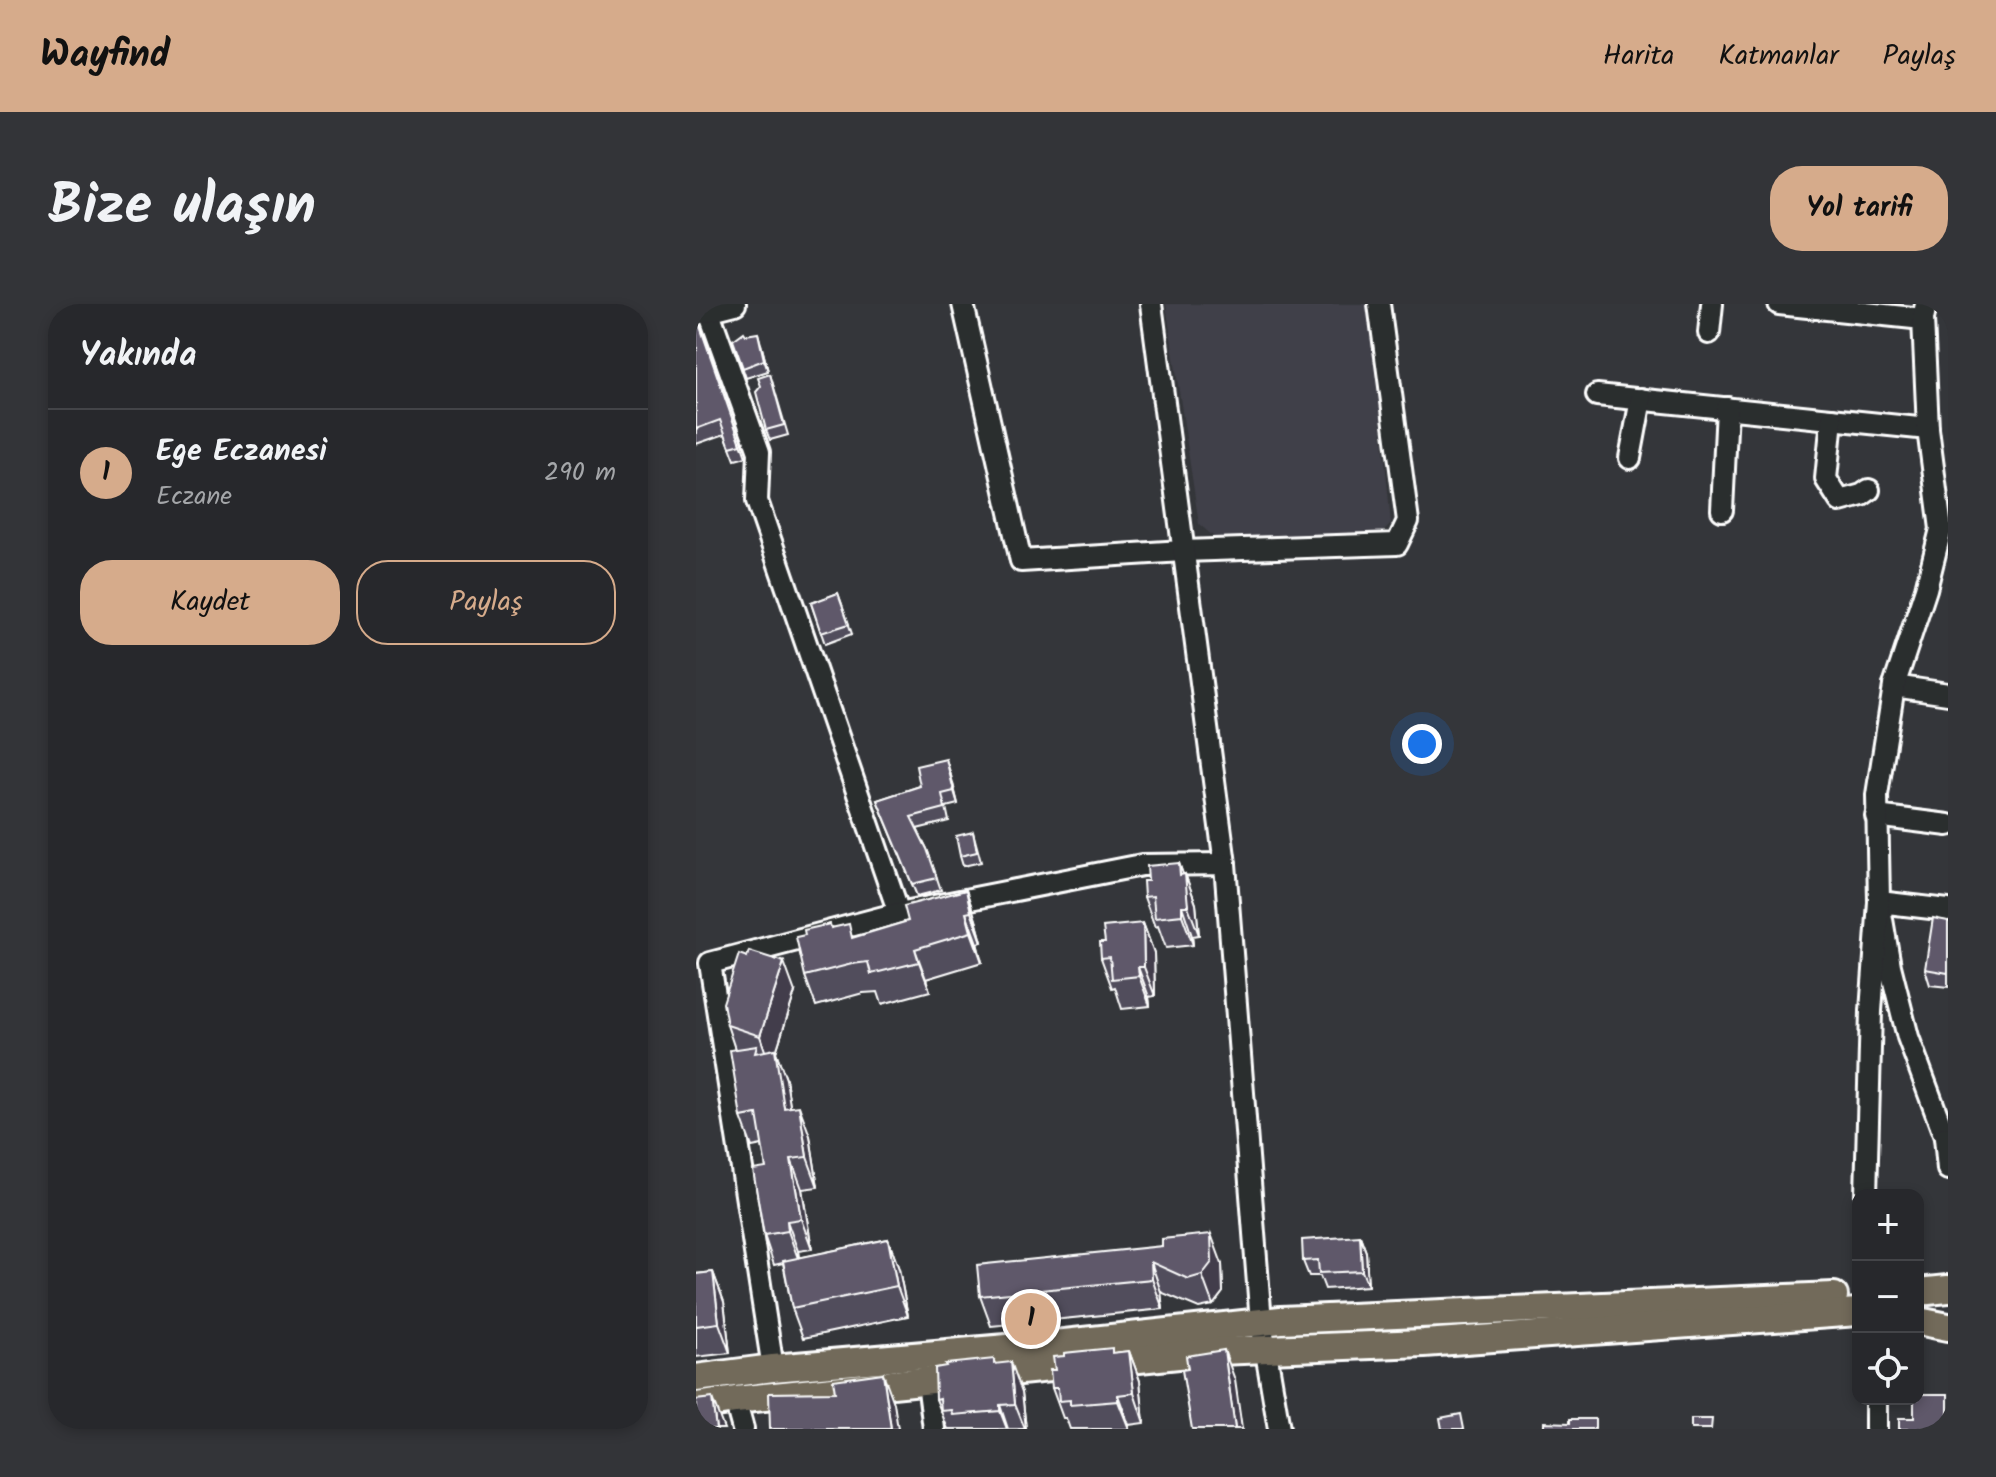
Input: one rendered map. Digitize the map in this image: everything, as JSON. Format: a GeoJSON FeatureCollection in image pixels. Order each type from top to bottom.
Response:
{"type":"FeatureCollection","features":[{"type":"Feature","properties":{"kind":"main road"},"geometry":{"type":"LineString","coordinates":[[1924,1291],[1948,1289]]}},
{"type":"Feature","properties":{"kind":"main road"},"geometry":{"type":"LineString","coordinates":[[696,1378],[1261,1322],[1852,1295]]}},
{"type":"Feature","properties":{"kind":"main road"},"geometry":{"type":"LineString","coordinates":[[696,1406],[1218,1351],[1608,1331],[1852,1312]]}},
{"type":"Feature","properties":{"kind":"main road"},"geometry":{"type":"LineString","coordinates":[[1924,1322],[1948,1327]]}},
{"type":"Feature","properties":{"kind":"street"},"geometry":{"type":"LineString","coordinates":[[735,304],[702,313],[759,452],[757,501],[899,913]]}},
{"type":"Feature","properties":{"kind":"street"},"geometry":{"type":"LineString","coordinates":[[963,304],[1021,561],[1183,551],[1397,544],[1408,521],[1379,304]]}},
{"type":"Feature","properties":{"kind":"street"},"geometry":{"type":"LineString","coordinates":[[1151,304],[1225,864],[1261,1322],[1279,1429]]}},
{"type":"Feature","properties":{"kind":"street"},"geometry":{"type":"LineString","coordinates":[[1709,333],[1712,304]]}},
{"type":"Feature","properties":{"kind":"street"},"geometry":{"type":"LineString","coordinates":[[1779,304],[1924,312],[1928,429],[1941,529],[1926,589],[1894,686],[1877,795],[1879,902],[1871,1011],[1866,1189]]}},
{"type":"Feature","properties":{"kind":"street"},"geometry":{"type":"LineString","coordinates":[[1597,395],[1928,429]]}},
{"type":"Feature","properties":{"kind":"street"},"geometry":{"type":"LineString","coordinates":[[1630,458],[1641,399]]}},
{"type":"Feature","properties":{"kind":"street"},"geometry":{"type":"LineString","coordinates":[[1722,510],[1727,408]]}},
{"type":"Feature","properties":{"kind":"street"},"geometry":{"type":"LineString","coordinates":[[1832,419],[1826,479],[1840,501],[1869,490]]}},
{"type":"Feature","properties":{"kind":"street"},"geometry":{"type":"LineString","coordinates":[[1894,686],[1948,694]]}},
{"type":"Feature","properties":{"kind":"street"},"geometry":{"type":"LineString","coordinates":[[1876,816],[1948,825]]}},
{"type":"Feature","properties":{"kind":"street"},"geometry":{"type":"LineString","coordinates":[[773,1368],[710,963],[899,913],[1142,865],[1225,864]]}},
{"type":"Feature","properties":{"kind":"street"},"geometry":{"type":"LineString","coordinates":[[1879,902],[1948,910]]}},
{"type":"Feature","properties":{"kind":"street"},"geometry":{"type":"LineString","coordinates":[[1879,902],[1890,966],[1908,1037],[1946,1141],[1948,1169]]}},
{"type":"Feature","properties":{"kind":"street"},"geometry":{"type":"LineString","coordinates":[[928,1382],[934,1429]]}},
{"type":"Feature","properties":{"kind":"street"},"geometry":{"type":"LineString","coordinates":[[735,1400],[743,1429]]}},
{"type":"Feature","properties":{"kind":"street"},"geometry":{"type":"LineString","coordinates":[[1876,1405],[1876,1429]]}},
{"type":"Feature","properties":{"kind":"shaded area"},"geometry":{"type":"Polygon","coordinates":[[[1166,304],[1370,304],[1391,524],[1374,541],[1221,543],[1199,524],[1166,304]]]}},
{"type":"Feature","properties":{"kind":"building"},"geometry":{"type":"Polygon","coordinates":[[[696,315],[741,444],[730,447],[720,420],[696,429],[696,315]]]}},
{"type":"Feature","properties":{"kind":"building"},"geometry":{"type":"Polygon","coordinates":[[[744,332],[746,335],[758,333],[764,360],[743,368],[733,340],[744,332]]]}},
{"type":"Feature","properties":{"kind":"building"},"geometry":{"type":"Polygon","coordinates":[[[770,374],[784,425],[766,430],[756,392],[761,386],[758,378],[770,374]]]}},
{"type":"Feature","properties":{"kind":"building"},"geometry":{"type":"Polygon","coordinates":[[[838,593],[849,624],[821,633],[811,603],[838,593]]]}},
{"type":"Feature","properties":{"kind":"building"},"geometry":{"type":"Polygon","coordinates":[[[946,759],[954,791],[942,794],[945,808],[911,817],[937,878],[912,884],[877,800],[920,786],[916,766],[946,759]]]}},
{"type":"Feature","properties":{"kind":"building"},"geometry":{"type":"Polygon","coordinates":[[[973,832],[977,852],[960,856],[956,836],[973,832]]]}},
{"type":"Feature","properties":{"kind":"building"},"geometry":{"type":"Polygon","coordinates":[[[1179,863],[1180,875],[1185,874],[1188,906],[1182,906],[1182,915],[1155,918],[1153,896],[1144,897],[1143,881],[1148,881],[1147,866],[1179,863]]]}},
{"type":"Feature","properties":{"kind":"building"},"geometry":{"type":"Polygon","coordinates":[[[966,890],[971,912],[966,913],[971,932],[915,949],[919,962],[871,974],[868,962],[805,976],[796,937],[805,935],[804,930],[830,924],[831,928],[849,924],[852,938],[908,921],[904,906],[966,890]]]}},
{"type":"Feature","properties":{"kind":"building"},"geometry":{"type":"Polygon","coordinates":[[[1933,918],[1948,921],[1948,973],[1925,969],[1933,918]]]}},
{"type":"Feature","properties":{"kind":"building"},"geometry":{"type":"Polygon","coordinates":[[[1143,923],[1144,967],[1138,967],[1139,976],[1112,979],[1110,957],[1101,958],[1100,942],[1105,942],[1103,927],[1143,923]]]}},
{"type":"Feature","properties":{"kind":"building"},"geometry":{"type":"Polygon","coordinates":[[[749,951],[784,962],[760,1036],[727,1025],[723,1003],[739,954],[747,957],[749,951]]]}},
{"type":"Feature","properties":{"kind":"building"},"geometry":{"type":"Polygon","coordinates":[[[757,1046],[755,1053],[775,1049],[784,1108],[799,1106],[807,1157],[791,1159],[801,1219],[787,1221],[788,1231],[764,1235],[753,1170],[766,1168],[757,1114],[741,1117],[730,1050],[757,1046]]]}},
{"type":"Feature","properties":{"kind":"building"},"geometry":{"type":"Polygon","coordinates":[[[1211,1234],[1212,1262],[1202,1275],[1188,1279],[1151,1262],[1152,1279],[980,1296],[977,1265],[1162,1246],[1162,1239],[1211,1234]]]}},
{"type":"Feature","properties":{"kind":"building"},"geometry":{"type":"Polygon","coordinates":[[[1360,1236],[1362,1271],[1319,1273],[1318,1260],[1303,1261],[1302,1240],[1360,1236]]]}},
{"type":"Feature","properties":{"kind":"building"},"geometry":{"type":"Polygon","coordinates":[[[888,1239],[897,1286],[792,1308],[783,1261],[888,1239]]]}},
{"type":"Feature","properties":{"kind":"building"},"geometry":{"type":"Polygon","coordinates":[[[713,1272],[719,1323],[696,1326],[696,1274],[713,1272]]]}},
{"type":"Feature","properties":{"kind":"building"},"geometry":{"type":"Polygon","coordinates":[[[1112,1348],[1112,1353],[1129,1351],[1134,1393],[1118,1395],[1118,1401],[1070,1405],[1070,1400],[1059,1401],[1058,1388],[1052,1388],[1050,1370],[1055,1370],[1053,1357],[1112,1348]]]}},
{"type":"Feature","properties":{"kind":"building"},"geometry":{"type":"Polygon","coordinates":[[[1224,1350],[1235,1429],[1192,1429],[1182,1370],[1188,1369],[1186,1356],[1224,1350]]]}},
{"type":"Feature","properties":{"kind":"building"},"geometry":{"type":"Polygon","coordinates":[[[994,1359],[994,1364],[1011,1362],[1015,1404],[1000,1405],[1000,1411],[953,1415],[952,1410],[941,1411],[940,1398],[936,1399],[935,1368],[945,1364],[994,1359]]]}},
{"type":"Feature","properties":{"kind":"building"},"geometry":{"type":"Polygon","coordinates":[[[883,1373],[891,1429],[770,1429],[769,1393],[835,1392],[833,1380],[883,1373]]]}},
{"type":"Feature","properties":{"kind":"building"},"geometry":{"type":"Polygon","coordinates":[[[1924,1394],[1948,1394],[1948,1429],[1899,1429],[1899,1418],[1914,1418],[1914,1405],[1924,1405],[1924,1394]]]}},
{"type":"Feature","properties":{"kind":"building"},"geometry":{"type":"Polygon","coordinates":[[[712,1398],[716,1429],[696,1429],[696,1400],[712,1398]]]}},
{"type":"Feature","properties":{"kind":"building"},"geometry":{"type":"Polygon","coordinates":[[[1461,1414],[1464,1429],[1442,1429],[1440,1418],[1461,1414]]]}},
{"type":"Feature","properties":{"kind":"building"},"geometry":{"type":"Polygon","coordinates":[[[1570,1419],[1595,1419],[1595,1429],[1544,1429],[1544,1422],[1570,1423],[1570,1419]]]}},
{"type":"Feature","properties":{"kind":"building"},"geometry":{"type":"Polygon","coordinates":[[[1691,1419],[1712,1419],[1711,1429],[1691,1429],[1691,1419]]]}},
{"type":"Feature","properties":{"kind":"place","name":"Ege Eczanesi"},"geometry":{"type":"Point","coordinates":[1031,1319]}}]}
